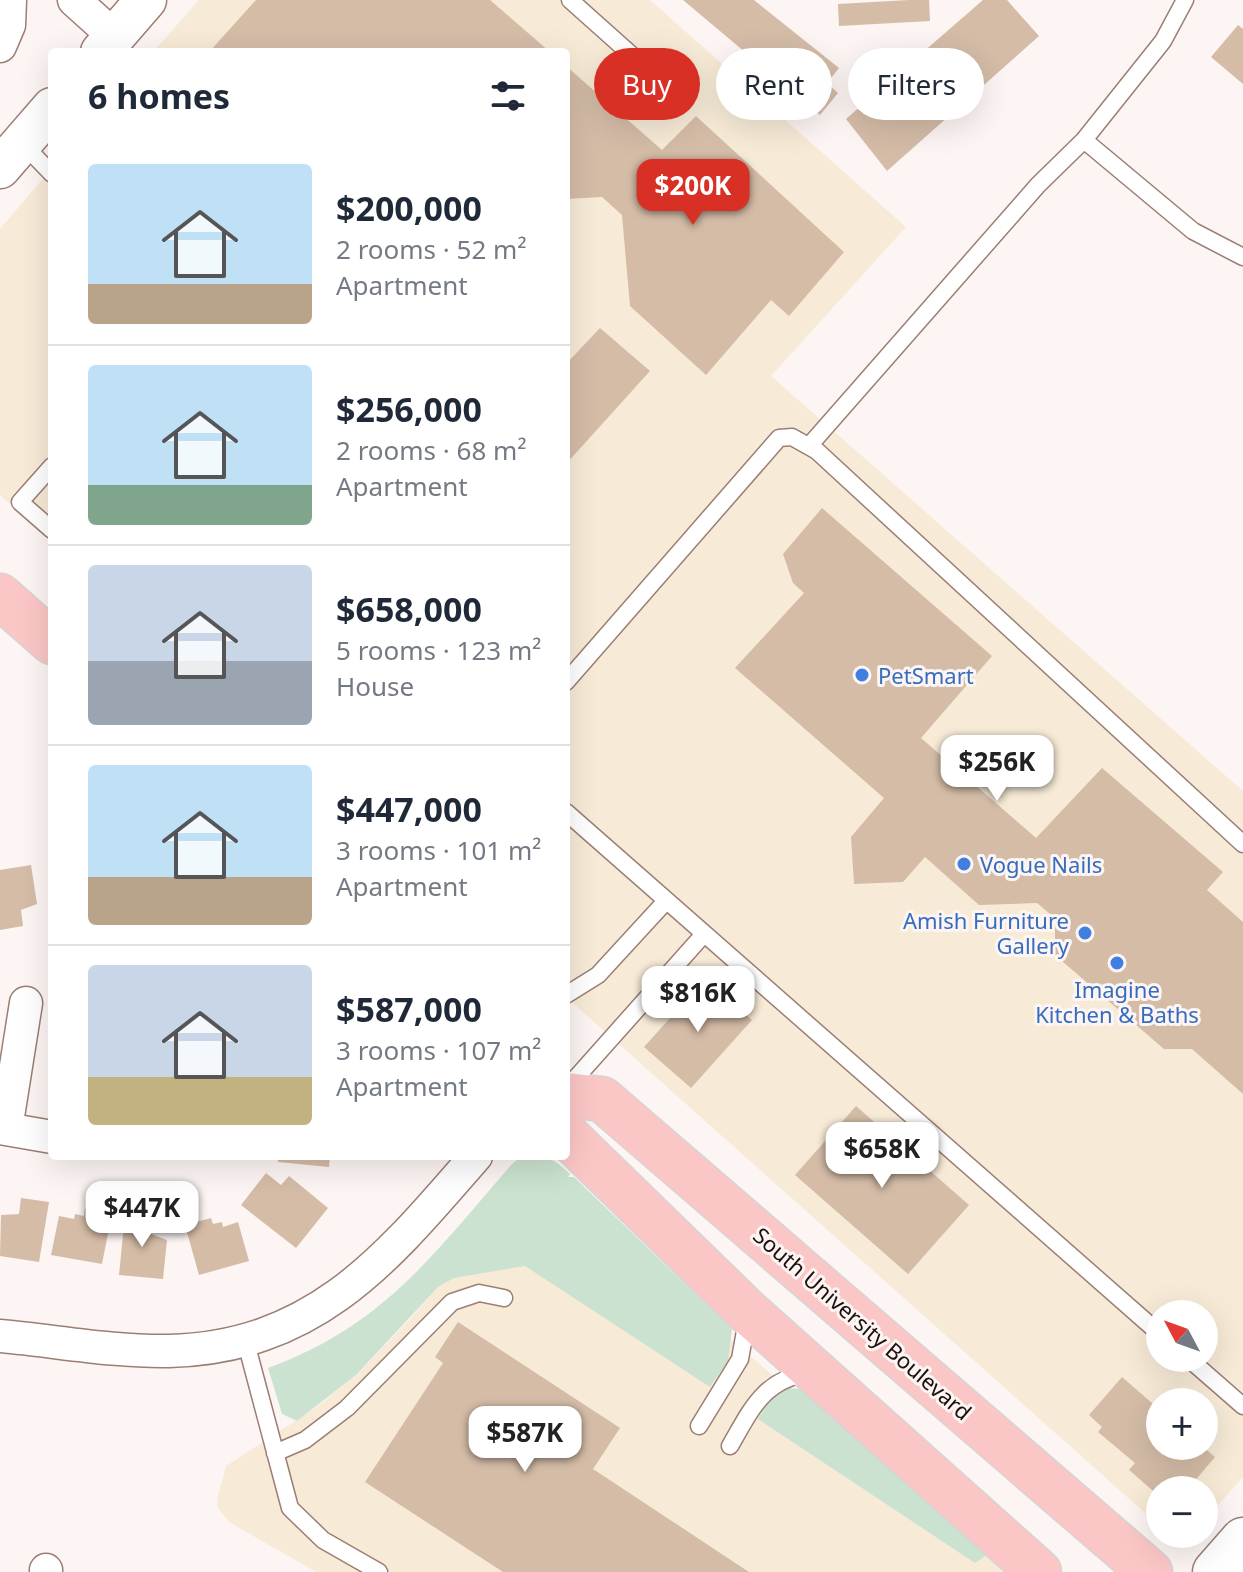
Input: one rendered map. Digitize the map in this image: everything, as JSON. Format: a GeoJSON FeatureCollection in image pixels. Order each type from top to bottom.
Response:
{"type":"FeatureCollection","features":[{"type":"Feature","properties":{"kind":"main road"},"geometry":{"type":"LineString","coordinates":[[0,596],[48,638]]}},
{"type":"Feature","properties":{"kind":"main road","name":"South University Boulevard"},"geometry":{"type":"LineString","coordinates":[[570,1093],[602,1099],[1150,1572]]}},
{"type":"Feature","properties":{"kind":"main road"},"geometry":{"type":"LineString","coordinates":[[570,1139],[747,1311],[1039,1572]]}},
{"type":"Feature","properties":{"kind":"main road"},"geometry":{"type":"LineString","coordinates":[[1215,1572],[1243,1540]]}},
{"type":"Feature","properties":{"kind":"street"},"geometry":{"type":"LineString","coordinates":[[0,46],[9,25],[10,0]]}},
{"type":"Feature","properties":{"kind":"street"},"geometry":{"type":"LineString","coordinates":[[74,0],[108,44],[146,0]]}},
{"type":"Feature","properties":{"kind":"street"},"geometry":{"type":"LineString","coordinates":[[11,155],[48,113]]}},
{"type":"Feature","properties":{"kind":"street"},"geometry":{"type":"LineString","coordinates":[[26,1003],[3,1129],[48,1136]]}},
{"type":"Feature","properties":{"kind":"street"},"geometry":{"type":"LineString","coordinates":[[0,1336],[171,1351],[245,1339],[307,1315],[350,1289],[390,1254],[472,1160]]}},
{"type":"Feature","properties":{"kind":"lane"},"geometry":{"type":"LineString","coordinates":[[570,0],[624,48]]}},
{"type":"Feature","properties":{"kind":"lane"},"geometry":{"type":"LineString","coordinates":[[809,446],[1038,185],[1084,140],[1163,41],[1185,0]]}},
{"type":"Feature","properties":{"kind":"lane"},"geometry":{"type":"LineString","coordinates":[[1084,140],[1193,231],[1243,257]]}},
{"type":"Feature","properties":{"kind":"lane"},"geometry":{"type":"LineString","coordinates":[[11,155],[48,172]]}},
{"type":"Feature","properties":{"kind":"lane"},"geometry":{"type":"LineString","coordinates":[[570,677],[779,438],[792,437],[809,446],[1243,844]]}},
{"type":"Feature","properties":{"kind":"lane"},"geometry":{"type":"LineString","coordinates":[[48,470],[20,502],[48,526]]}},
{"type":"Feature","properties":{"kind":"lane"},"geometry":{"type":"LineString","coordinates":[[570,816],[1146,1322]]}},
{"type":"Feature","properties":{"kind":"lane"},"geometry":{"type":"LineString","coordinates":[[570,992],[598,975],[666,901]]}},
{"type":"Feature","properties":{"kind":"lane"},"geometry":{"type":"LineString","coordinates":[[570,1087],[704,934]]}},
{"type":"Feature","properties":{"kind":"lane"},"geometry":{"type":"LineString","coordinates":[[275,1453],[305,1440],[347,1408],[452,1302],[479,1293],[504,1298]]}},
{"type":"Feature","properties":{"kind":"lane"},"geometry":{"type":"LineString","coordinates":[[699,1426],[740,1359],[747,1336],[747,1311]]}},
{"type":"Feature","properties":{"kind":"lane"},"geometry":{"type":"LineString","coordinates":[[245,1339],[283,1494],[295,1515],[323,1540],[379,1572]]}},
{"type":"Feature","properties":{"kind":"lane"},"geometry":{"type":"LineString","coordinates":[[730,1446],[763,1391],[781,1380],[816,1372]]}},
{"type":"Feature","properties":{"kind":"lane"},"geometry":{"type":"LineString","coordinates":[[1204,1372],[1243,1406]]}},
{"type":"Feature","properties":{"kind":"shaded area"},"geometry":{"type":"Polygon","coordinates":[[[199,0],[650,0],[716,59],[716,120],[785,120],[906,227],[771,376],[1243,791],[1243,1477],[1218,1505],[1218,1476],[1146,1476],[1146,1514],[570,1001],[570,48],[157,48],[199,0]]]}},
{"type":"Feature","properties":{"kind":"shaded area"},"geometry":{"type":"Polygon","coordinates":[[[48,173],[48,537],[0,495],[0,229],[48,173]]]}},
{"type":"Feature","properties":{"kind":"shaded area"},"geometry":{"type":"Polygon","coordinates":[[[522,1187],[552,1189],[1006,1572],[316,1572],[229,1522],[218,1508],[217,1500],[226,1466],[317,1407],[356,1375],[411,1318],[522,1187]]]}},
{"type":"Feature","properties":{"kind":"green space"},"geometry":{"type":"Polygon","coordinates":[[[517,1160],[554,1161],[732,1329],[728,1361],[710,1387],[525,1266],[454,1278],[439,1286],[356,1375],[297,1421],[282,1414],[268,1368],[308,1351],[375,1309],[431,1257],[517,1160]]]}},
{"type":"Feature","properties":{"kind":"green space"},"geometry":{"type":"Polygon","coordinates":[[[789,1388],[802,1389],[988,1554],[975,1563],[758,1419],[770,1399],[789,1388]]]}},
{"type":"Feature","properties":{"kind":"building"},"geometry":{"type":"Polygon","coordinates":[[[256,0],[490,0],[545,48],[213,48],[256,0]]]}},
{"type":"Feature","properties":{"kind":"building"},"geometry":{"type":"Polygon","coordinates":[[[683,0],[754,0],[814,48],[740,48],[683,0]]]}},
{"type":"Feature","properties":{"kind":"building"},"geometry":{"type":"Polygon","coordinates":[[[929,0],[930,21],[839,26],[838,4],[929,0]]]}},
{"type":"Feature","properties":{"kind":"building"},"geometry":{"type":"Polygon","coordinates":[[[983,0],[1007,0],[1039,36],[984,85],[984,48],[928,48],[983,0]]]}},
{"type":"Feature","properties":{"kind":"building"},"geometry":{"type":"Polygon","coordinates":[[[1238,25],[1243,29],[1243,84],[1211,57],[1238,25]]]}},
{"type":"Feature","properties":{"kind":"building"},"geometry":{"type":"Polygon","coordinates":[[[832,62],[839,68],[832,77],[832,62]]]}},
{"type":"Feature","properties":{"kind":"building"},"geometry":{"type":"Polygon","coordinates":[[[570,70],[594,90],[594,120],[628,120],[662,150],[692,120],[700,120],[844,252],[789,316],[771,300],[706,375],[630,306],[622,215],[602,197],[570,199],[570,70]]]}},
{"type":"Feature","properties":{"kind":"building"},"geometry":{"type":"Polygon","coordinates":[[[848,117],[848,120],[944,120],[887,171],[846,119],[848,117]]]}},
{"type":"Feature","properties":{"kind":"building"},"geometry":{"type":"Polygon","coordinates":[[[600,328],[650,371],[570,460],[570,360],[600,328]]]}},
{"type":"Feature","properties":{"kind":"building"},"geometry":{"type":"Polygon","coordinates":[[[822,508],[992,656],[921,738],[1036,838],[1102,768],[1223,872],[1207,890],[1243,922],[1243,1094],[1192,1049],[1164,1049],[1055,955],[1055,918],[1037,903],[979,905],[925,857],[903,882],[854,884],[851,837],[884,798],[735,668],[804,593],[793,583],[783,554],[822,508]]]}},
{"type":"Feature","properties":{"kind":"building"},"geometry":{"type":"Polygon","coordinates":[[[31,865],[37,904],[21,910],[23,926],[0,930],[0,870],[31,865]]]}},
{"type":"Feature","properties":{"kind":"building"},"geometry":{"type":"Polygon","coordinates":[[[705,979],[752,1020],[691,1088],[644,1047],[705,979]]]}},
{"type":"Feature","properties":{"kind":"building"},"geometry":{"type":"Polygon","coordinates":[[[856,1106],[969,1205],[908,1274],[795,1175],[856,1106]]]}},
{"type":"Feature","properties":{"kind":"building"},"geometry":{"type":"Polygon","coordinates":[[[278,1160],[330,1160],[329,1167],[278,1160]]]}},
{"type":"Feature","properties":{"kind":"building"},"geometry":{"type":"Polygon","coordinates":[[[266,1173],[281,1185],[289,1176],[328,1208],[296,1248],[241,1205],[266,1173]]]}},
{"type":"Feature","properties":{"kind":"building"},"geometry":{"type":"Polygon","coordinates":[[[21,1198],[49,1202],[39,1262],[0,1256],[1,1215],[19,1214],[21,1198]]]}},
{"type":"Feature","properties":{"kind":"building"},"geometry":{"type":"Polygon","coordinates":[[[85,1208],[112,1213],[102,1264],[51,1255],[59,1216],[74,1219],[75,1214],[84,1216],[85,1208]]]}},
{"type":"Feature","properties":{"kind":"building"},"geometry":{"type":"Polygon","coordinates":[[[125,1215],[153,1217],[151,1234],[167,1240],[163,1279],[119,1275],[125,1215]]]}},
{"type":"Feature","properties":{"kind":"building"},"geometry":{"type":"Polygon","coordinates":[[[211,1218],[213,1224],[222,1222],[223,1227],[238,1222],[249,1261],[199,1275],[185,1225],[211,1218]]]}},
{"type":"Feature","properties":{"kind":"building"},"geometry":{"type":"Polygon","coordinates":[[[458,1322],[620,1428],[593,1469],[749,1572],[503,1572],[365,1482],[443,1363],[435,1357],[458,1322]]]}},
{"type":"Feature","properties":{"kind":"building"},"geometry":{"type":"Polygon","coordinates":[[[1122,1377],[1146,1398],[1146,1460],[1212,1460],[1199,1476],[1146,1476],[1146,1485],[1129,1470],[1135,1463],[1098,1432],[1102,1427],[1089,1415],[1122,1377]]]}},
{"type":"Feature","properties":{"kind":"place","name":"PetSmart"},"geometry":{"type":"Point","coordinates":[862,675]}},
{"type":"Feature","properties":{"kind":"place","name":"Vogue Nails"},"geometry":{"type":"Point","coordinates":[964,864]}},
{"type":"Feature","properties":{"kind":"place","name":"Amish Furniture Gallery"},"geometry":{"type":"Point","coordinates":[1085,933]}},
{"type":"Feature","properties":{"kind":"place","name":"Imagine Kitchen & Baths"},"geometry":{"type":"Point","coordinates":[1117,963]}}]}
